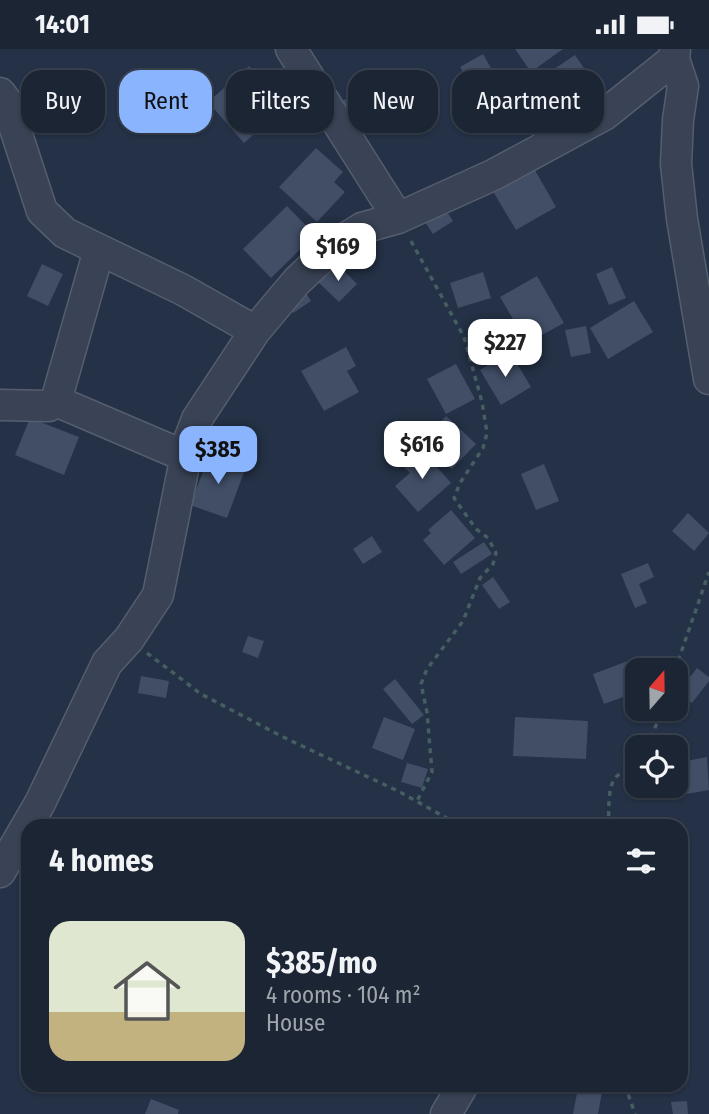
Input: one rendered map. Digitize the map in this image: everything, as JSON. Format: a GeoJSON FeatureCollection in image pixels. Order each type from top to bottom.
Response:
{"type":"FeatureCollection","features":[{"type":"Feature","properties":{"kind":"street"},"geometry":{"type":"LineString","coordinates":[[291,49],[398,218]]}},
{"type":"Feature","properties":{"kind":"street"},"geometry":{"type":"LineString","coordinates":[[31,819],[107,663],[129,639],[158,595],[189,440],[197,419],[255,331],[297,281],[336,244],[362,228],[398,218],[493,175],[604,115],[674,54],[683,86],[676,164],[682,219],[709,379]]}},
{"type":"Feature","properties":{"kind":"street"},"geometry":{"type":"LineString","coordinates":[[0,93],[6,101],[41,211],[65,233],[183,290],[255,331]]}},
{"type":"Feature","properties":{"kind":"street"},"geometry":{"type":"LineString","coordinates":[[0,405],[49,406],[56,401],[99,250]]}},
{"type":"Feature","properties":{"kind":"street"},"geometry":{"type":"LineString","coordinates":[[56,401],[187,457]]}},
{"type":"Feature","properties":{"kind":"street"},"geometry":{"type":"LineString","coordinates":[[0,872],[21,836]]}},
{"type":"Feature","properties":{"kind":"street"},"geometry":{"type":"LineString","coordinates":[[446,1114],[459,1092]]}},
{"type":"Feature","properties":{"kind":"path"},"geometry":{"type":"LineString","coordinates":[[398,218],[464,337],[482,403],[486,433],[483,448],[460,483],[454,498],[476,529],[488,538],[496,553],[493,564],[480,578],[463,621],[427,669],[421,684],[427,712],[432,772],[417,801]]}},
{"type":"Feature","properties":{"kind":"path"},"geometry":{"type":"LineString","coordinates":[[679,658],[709,572]]}},
{"type":"Feature","properties":{"kind":"path"},"geometry":{"type":"LineString","coordinates":[[129,639],[201,694],[449,819]]}},
{"type":"Feature","properties":{"kind":"path"},"geometry":{"type":"LineString","coordinates":[[609,819],[613,782],[625,772]]}},
{"type":"Feature","properties":{"kind":"path"},"geometry":{"type":"LineString","coordinates":[[627,1092],[635,1114]]}},
{"type":"Feature","properties":{"kind":"building"},"geometry":{"type":"Polygon","coordinates":[[[515,49],[563,49],[534,70],[530,70],[515,49]]]}},
{"type":"Feature","properties":{"kind":"building"},"geometry":{"type":"Polygon","coordinates":[[[483,54],[492,70],[462,70],[460,67],[483,54]]]}},
{"type":"Feature","properties":{"kind":"building"},"geometry":{"type":"Polygon","coordinates":[[[575,55],[585,70],[552,70],[575,55]]]}},
{"type":"Feature","properties":{"kind":"building"},"geometry":{"type":"Polygon","coordinates":[[[226,86],[226,122],[212,107],[212,98],[226,86]]]}},
{"type":"Feature","properties":{"kind":"building"},"geometry":{"type":"Polygon","coordinates":[[[348,98],[348,113],[341,102],[348,98]]]}},
{"type":"Feature","properties":{"kind":"building"},"geometry":{"type":"Polygon","coordinates":[[[235,133],[255,133],[244,143],[235,133]]]}},
{"type":"Feature","properties":{"kind":"building"},"geometry":{"type":"Polygon","coordinates":[[[316,148],[343,172],[334,182],[345,192],[317,222],[279,187],[316,148]]]}},
{"type":"Feature","properties":{"kind":"building"},"geometry":{"type":"Polygon","coordinates":[[[532,165],[556,207],[516,230],[491,188],[532,165]]]}},
{"type":"Feature","properties":{"kind":"building"},"geometry":{"type":"Polygon","coordinates":[[[287,206],[315,235],[271,278],[243,249],[287,206]]]}},
{"type":"Feature","properties":{"kind":"building"},"geometry":{"type":"Polygon","coordinates":[[[445,209],[453,221],[433,234],[425,222],[445,209]]]}},
{"type":"Feature","properties":{"kind":"building"},"geometry":{"type":"Polygon","coordinates":[[[42,264],[63,274],[48,306],[27,296],[42,264]]]}},
{"type":"Feature","properties":{"kind":"building"},"geometry":{"type":"Polygon","coordinates":[[[337,264],[357,284],[339,302],[318,282],[337,264]]]}},
{"type":"Feature","properties":{"kind":"building"},"geometry":{"type":"Polygon","coordinates":[[[612,267],[626,298],[609,305],[596,274],[612,267]]]}},
{"type":"Feature","properties":{"kind":"building"},"geometry":{"type":"Polygon","coordinates":[[[483,272],[491,298],[458,308],[450,283],[483,272]]]}},
{"type":"Feature","properties":{"kind":"building"},"geometry":{"type":"Polygon","coordinates":[[[537,276],[564,323],[527,343],[500,297],[537,276]]]}},
{"type":"Feature","properties":{"kind":"building"},"geometry":{"type":"Polygon","coordinates":[[[306,293],[311,301],[293,313],[288,305],[306,293]]]}},
{"type":"Feature","properties":{"kind":"building"},"geometry":{"type":"Polygon","coordinates":[[[634,301],[653,332],[608,359],[590,328],[634,301]]]}},
{"type":"Feature","properties":{"kind":"building"},"geometry":{"type":"Polygon","coordinates":[[[586,326],[591,353],[571,357],[565,330],[586,326]]]}},
{"type":"Feature","properties":{"kind":"building"},"geometry":{"type":"Polygon","coordinates":[[[346,347],[356,366],[347,371],[359,392],[324,411],[301,371],[346,347]]]}},
{"type":"Feature","properties":{"kind":"building"},"geometry":{"type":"Polygon","coordinates":[[[510,352],[531,387],[501,405],[480,370],[510,352]]]}},
{"type":"Feature","properties":{"kind":"building"},"geometry":{"type":"Polygon","coordinates":[[[456,364],[475,399],[446,414],[427,379],[456,364]]]}},
{"type":"Feature","properties":{"kind":"building"},"geometry":{"type":"Polygon","coordinates":[[[446,416],[476,444],[452,469],[422,441],[446,416]]]}},
{"type":"Feature","properties":{"kind":"building"},"geometry":{"type":"Polygon","coordinates":[[[30,418],[79,437],[64,475],[15,455],[30,418]]]}},
{"type":"Feature","properties":{"kind":"building"},"geometry":{"type":"Polygon","coordinates":[[[422,450],[451,483],[418,512],[395,486],[410,473],[403,466],[422,450]]]}},
{"type":"Feature","properties":{"kind":"building"},"geometry":{"type":"Polygon","coordinates":[[[210,454],[246,467],[227,518],[190,505],[210,454]]]}},
{"type":"Feature","properties":{"kind":"building"},"geometry":{"type":"Polygon","coordinates":[[[544,464],[559,501],[536,510],[521,474],[544,464]]]}},
{"type":"Feature","properties":{"kind":"building"},"geometry":{"type":"Polygon","coordinates":[[[451,510],[475,538],[444,565],[423,540],[431,533],[428,530],[451,510]]]}},
{"type":"Feature","properties":{"kind":"building"},"geometry":{"type":"Polygon","coordinates":[[[688,513],[709,533],[694,551],[672,531],[688,513]]]}},
{"type":"Feature","properties":{"kind":"building"},"geometry":{"type":"Polygon","coordinates":[[[372,536],[382,552],[363,564],[353,549],[372,536]]]}},
{"type":"Feature","properties":{"kind":"building"},"geometry":{"type":"Polygon","coordinates":[[[484,542],[492,554],[461,574],[453,562],[484,542]]]}},
{"type":"Feature","properties":{"kind":"building"},"geometry":{"type":"Polygon","coordinates":[[[648,563],[654,577],[639,584],[647,603],[635,608],[621,574],[648,563]]]}},
{"type":"Feature","properties":{"kind":"building"},"geometry":{"type":"Polygon","coordinates":[[[493,577],[510,602],[499,609],[482,585],[493,577]]]}},
{"type":"Feature","properties":{"kind":"building"},"geometry":{"type":"Polygon","coordinates":[[[248,636],[264,641],[258,658],[242,652],[248,636]]]}},
{"type":"Feature","properties":{"kind":"building"},"geometry":{"type":"Polygon","coordinates":[[[625,662],[625,696],[604,704],[593,674],[625,662]]]}},
{"type":"Feature","properties":{"kind":"building"},"geometry":{"type":"Polygon","coordinates":[[[697,668],[709,677],[709,681],[692,703],[688,700],[688,679],[697,668]]]}},
{"type":"Feature","properties":{"kind":"building"},"geometry":{"type":"Polygon","coordinates":[[[141,676],[169,681],[166,698],[138,693],[141,676]]]}},
{"type":"Feature","properties":{"kind":"building"},"geometry":{"type":"Polygon","coordinates":[[[395,679],[424,715],[412,724],[383,689],[395,679]]]}},
{"type":"Feature","properties":{"kind":"building"},"geometry":{"type":"Polygon","coordinates":[[[384,717],[415,729],[403,760],[372,748],[384,717]]]}},
{"type":"Feature","properties":{"kind":"building"},"geometry":{"type":"Polygon","coordinates":[[[515,717],[588,721],[586,759],[513,756],[515,717]]]}},
{"type":"Feature","properties":{"kind":"building"},"geometry":{"type":"Polygon","coordinates":[[[707,757],[709,790],[688,794],[688,761],[707,757]]]}},
{"type":"Feature","properties":{"kind":"building"},"geometry":{"type":"Polygon","coordinates":[[[407,763],[428,769],[422,788],[401,782],[407,763]]]}},
{"type":"Feature","properties":{"kind":"building"},"geometry":{"type":"Polygon","coordinates":[[[577,1092],[602,1092],[598,1114],[573,1114],[577,1092]]]}},
{"type":"Feature","properties":{"kind":"building"},"geometry":{"type":"Polygon","coordinates":[[[151,1099],[179,1110],[178,1114],[145,1114],[151,1099]]]}},
{"type":"Feature","properties":{"kind":"building"},"geometry":{"type":"Polygon","coordinates":[[[687,1101],[688,1114],[673,1114],[671,1102],[687,1101]]]}}]}
